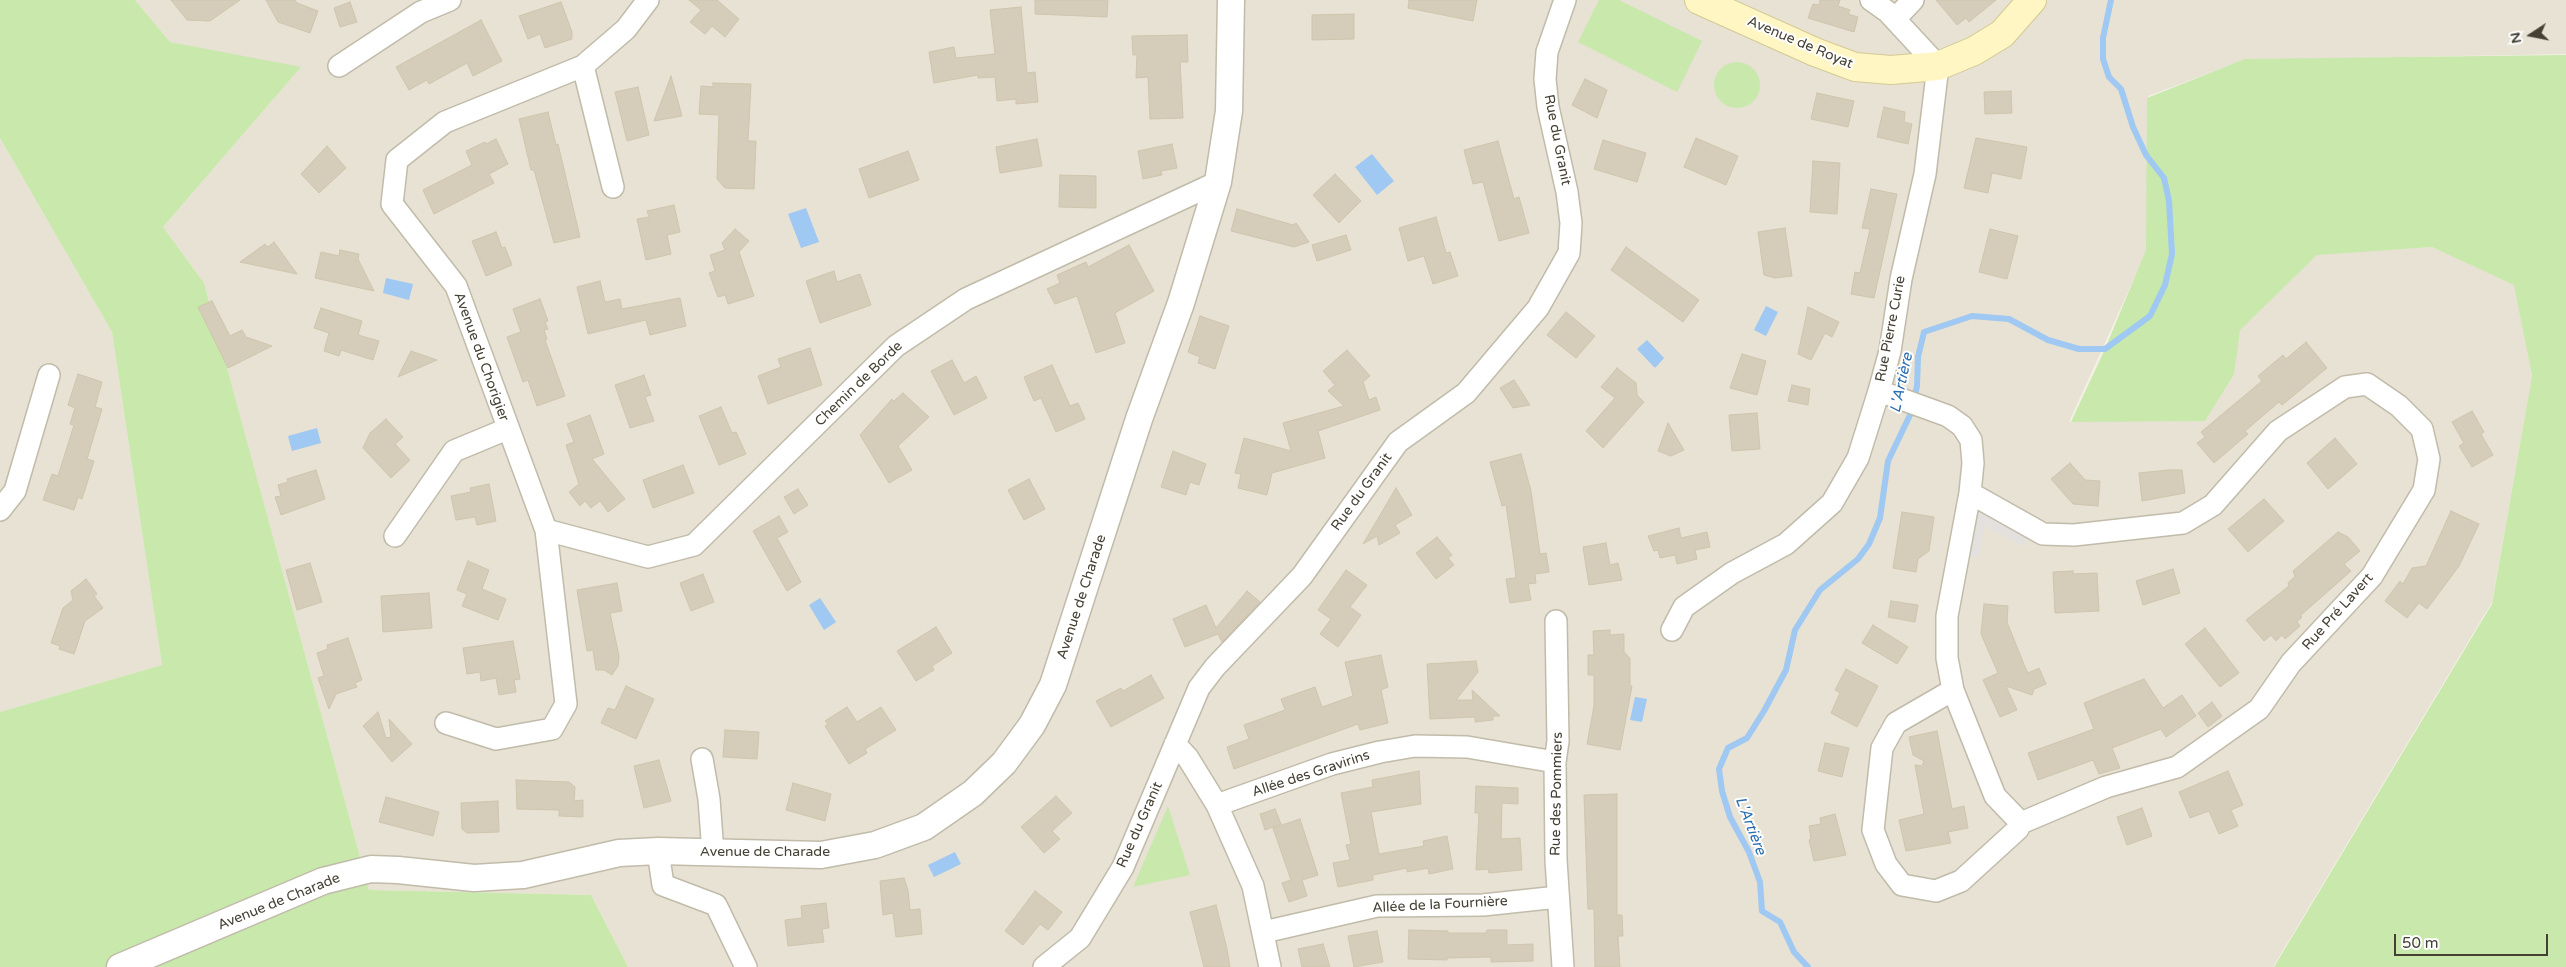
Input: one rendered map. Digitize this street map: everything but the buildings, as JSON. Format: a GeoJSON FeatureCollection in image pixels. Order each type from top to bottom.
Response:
{"type":"FeatureCollection","features":[{"type":"Feature","properties":{"kind":"main road","name":"Avenue de Royat"},"geometry":{"type":"LineString","coordinates":[[1699,0],[1815,52],[1855,67],[1891,70],[1938,66],[1974,51],[2002,34],[2032,0]]}},
{"type":"Feature","properties":{"kind":"street"},"geometry":{"type":"LineString","coordinates":[[339,66],[421,12],[450,0]]}},
{"type":"Feature","properties":{"kind":"street","name":"Avenue du Chorigier"},"geometry":{"type":"LineString","coordinates":[[446,723],[496,739],[552,729],[566,704],[546,530],[507,430],[456,286],[392,204],[397,160],[445,122],[583,66],[626,29],[648,0]]}},
{"type":"Feature","properties":{"kind":"street","name":"Rue du Granit"},"geometry":{"type":"LineString","coordinates":[[1044,967],[1080,938],[1123,867],[1199,688],[1214,667],[1302,576],[1398,442],[1466,393],[1538,308],[1569,253],[1572,223],[1548,107],[1545,79],[1547,52],[1565,0]]}},
{"type":"Feature","properties":{"kind":"street"},"geometry":{"type":"LineString","coordinates":[[1870,0],[1895,19],[1938,66]]}},
{"type":"Feature","properties":{"kind":"street"},"geometry":{"type":"LineString","coordinates":[[1895,19],[1913,0]]}},
{"type":"Feature","properties":{"kind":"street","name":"Avenue de Charade"},"geometry":{"type":"LineString","coordinates":[[120,967],[323,881],[371,869],[474,878],[523,875],[620,853],[658,851],[821,854],[875,845],[924,826],[973,793],[1010,755],[1032,725],[1053,685],[1139,419],[1181,303],[1218,182],[1230,111],[1232,4]]}},
{"type":"Feature","properties":{"kind":"street"},"geometry":{"type":"LineString","coordinates":[[583,66],[613,187]]}},
{"type":"Feature","properties":{"kind":"street","name":"Rue Pierre Curie"},"geometry":{"type":"LineString","coordinates":[[1672,630],[1684,607],[1725,578],[1786,544],[1832,503],[1858,458],[1890,351],[1901,279],[1925,174],[1938,66]]}},
{"type":"Feature","properties":{"kind":"street","name":"Chemin de Borde"},"geometry":{"type":"LineString","coordinates":[[546,530],[648,558],[694,545],[896,346],[966,299],[1218,182]]}},
{"type":"Feature","properties":{"kind":"street"},"geometry":{"type":"LineString","coordinates":[[0,510],[15,491],[50,375]]}},
{"type":"Feature","properties":{"kind":"street","name":"Rue Pré Lavert"},"geometry":{"type":"LineString","coordinates":[[1970,493],[2043,534],[2074,535],[2183,523],[2213,505],[2278,431],[2345,387],[2367,384],[2399,406],[2422,429],[2429,459],[2424,490],[2372,576],[2291,663],[2259,709],[2177,767],[2106,787],[2021,823]]}},
{"type":"Feature","properties":{"kind":"street"},"geometry":{"type":"LineString","coordinates":[[1879,391],[1948,416],[1962,426],[1972,440],[1973,463],[1970,493],[1947,616],[1948,658],[1953,690],[1995,796],[2021,823],[2018,829],[1961,881],[1936,891],[1902,885],[1886,864],[1873,830],[1882,748],[1896,723],[1953,690]]}},
{"type":"Feature","properties":{"kind":"street"},"geometry":{"type":"LineString","coordinates":[[395,536],[454,451],[507,430]]}},
{"type":"Feature","properties":{"kind":"street","name":"Rue des Pommiers"},"geometry":{"type":"LineString","coordinates":[[1556,621],[1558,741],[1555,762],[1558,897],[1563,967]]}},
{"type":"Feature","properties":{"kind":"street"},"geometry":{"type":"LineString","coordinates":[[1175,744],[1188,758],[1217,805],[1253,886],[1270,967]]}},
{"type":"Feature","properties":{"kind":"street","name":"Allée des Gravirins"},"geometry":{"type":"LineString","coordinates":[[1217,805],[1332,764],[1380,752],[1415,746],[1467,747],[1555,762]]}},
{"type":"Feature","properties":{"kind":"street"},"geometry":{"type":"LineString","coordinates":[[702,759],[709,799],[713,852]]}},
{"type":"Feature","properties":{"kind":"street"},"geometry":{"type":"LineString","coordinates":[[658,851],[663,885],[716,905],[746,967]]}},
{"type":"Feature","properties":{"kind":"street","name":"Allée de la Fournière"},"geometry":{"type":"LineString","coordinates":[[1264,932],[1344,912],[1377,906],[1483,904],[1558,897]]}},
{"type":"Feature","properties":{"kind":"shaded area"},"geometry":{"type":"Polygon","coordinates":[[[135,0],[2566,0],[2566,54],[2244,60],[2148,96],[2147,250],[2069,422],[2219,398],[2239,330],[2318,254],[2432,247],[2515,284],[2532,377],[2492,602],[2273,967],[628,967],[591,895],[369,890],[204,283],[163,227],[300,68],[170,42],[135,0]]]}},
{"type":"Feature","properties":{"kind":"shaded area"},"geometry":{"type":"Polygon","coordinates":[[[0,138],[112,332],[162,665],[0,712],[0,138]]]}},
{"type":"Feature","properties":{"kind":"shaded area"},"geometry":{"type":"Polygon","coordinates":[[[1974,502],[2030,536],[2023,547],[1985,526],[1978,558],[1965,556],[1974,502]]]}},
{"type":"Feature","properties":{"kind":"green space"},"geometry":{"type":"Polygon","coordinates":[[[0,0],[135,0],[170,42],[301,67],[163,227],[204,283],[369,890],[591,895],[628,967],[0,967],[0,712],[162,665],[112,332],[0,138],[0,0]]]}},
{"type":"Feature","properties":{"kind":"green space"},"geometry":{"type":"Polygon","coordinates":[[[1599,0],[1619,0],[1702,41],[1677,92],[1578,42],[1599,0]]]}},
{"type":"Feature","properties":{"kind":"green space"},"geometry":{"type":"Polygon","coordinates":[[[2566,55],[2566,967],[2274,967],[2492,604],[2532,376],[2514,285],[2432,247],[2317,255],[2240,330],[2234,374],[2205,421],[2071,422],[2105,349],[2146,250],[2147,98],[2245,59],[2566,55]]]}},
{"type":"Feature","properties":{"kind":"green space"},"geometry":{"type":"Polygon","coordinates":[[[1737,62],[1750,66],[1756,72],[1760,85],[1756,98],[1750,104],[1737,108],[1724,104],[1718,98],[1714,85],[1718,72],[1724,66],[1737,62]]]}},
{"type":"Feature","properties":{"kind":"green space"},"geometry":{"type":"Polygon","coordinates":[[[1168,806],[1190,875],[1133,887],[1168,806]]]}},
{"type":"Feature","properties":{"kind":"water"},"geometry":{"type":"Polygon","coordinates":[[[1372,154],[1394,181],[1377,195],[1355,167],[1372,154]]]}},
{"type":"Feature","properties":{"kind":"water"},"geometry":{"type":"Polygon","coordinates":[[[806,208],[819,242],[801,248],[788,214],[806,208]]]}},
{"type":"Feature","properties":{"kind":"water"},"geometry":{"type":"Polygon","coordinates":[[[386,278],[413,284],[409,300],[383,293],[386,278]]]}},
{"type":"Feature","properties":{"kind":"water"},"geometry":{"type":"Polygon","coordinates":[[[1766,306],[1778,312],[1766,336],[1754,330],[1766,306]]]}},
{"type":"Feature","properties":{"kind":"water"},"geometry":{"type":"Polygon","coordinates":[[[1647,340],[1664,358],[1655,368],[1637,349],[1647,340]]]}},
{"type":"Feature","properties":{"kind":"water"},"geometry":{"type":"Polygon","coordinates":[[[317,428],[321,443],[292,451],[288,436],[317,428]]]}},
{"type":"Feature","properties":{"kind":"water"},"geometry":{"type":"Polygon","coordinates":[[[820,598],[836,622],[824,630],[809,605],[820,598]]]}},
{"type":"Feature","properties":{"kind":"water"},"geometry":{"type":"Polygon","coordinates":[[[1635,697],[1647,699],[1642,722],[1630,720],[1635,697]]]}},
{"type":"Feature","properties":{"kind":"water"},"geometry":{"type":"Polygon","coordinates":[[[955,852],[961,864],[934,877],[928,865],[955,852]]]}},
{"type":"Feature","properties":{"kind":"waterway","name":"L'Artière"},"geometry":{"type":"LineString","coordinates":[[1808,967],[1794,952],[1780,922],[1762,911],[1760,882],[1749,852],[1730,817],[1722,791],[1719,769],[1728,748],[1747,738],[1764,711],[1786,670],[1795,630],[1820,590],[1858,559],[1869,544],[1880,518],[1888,461],[1911,413],[1917,386],[1918,357],[1924,332],[1972,316],[2009,319],[2048,340],[2079,349],[2105,349],[2150,316],[2165,285],[2172,254],[2169,201],[2164,178],[2146,155],[2133,127],[2121,89],[2109,77],[2103,59],[2103,38],[2111,0]]}}]}
